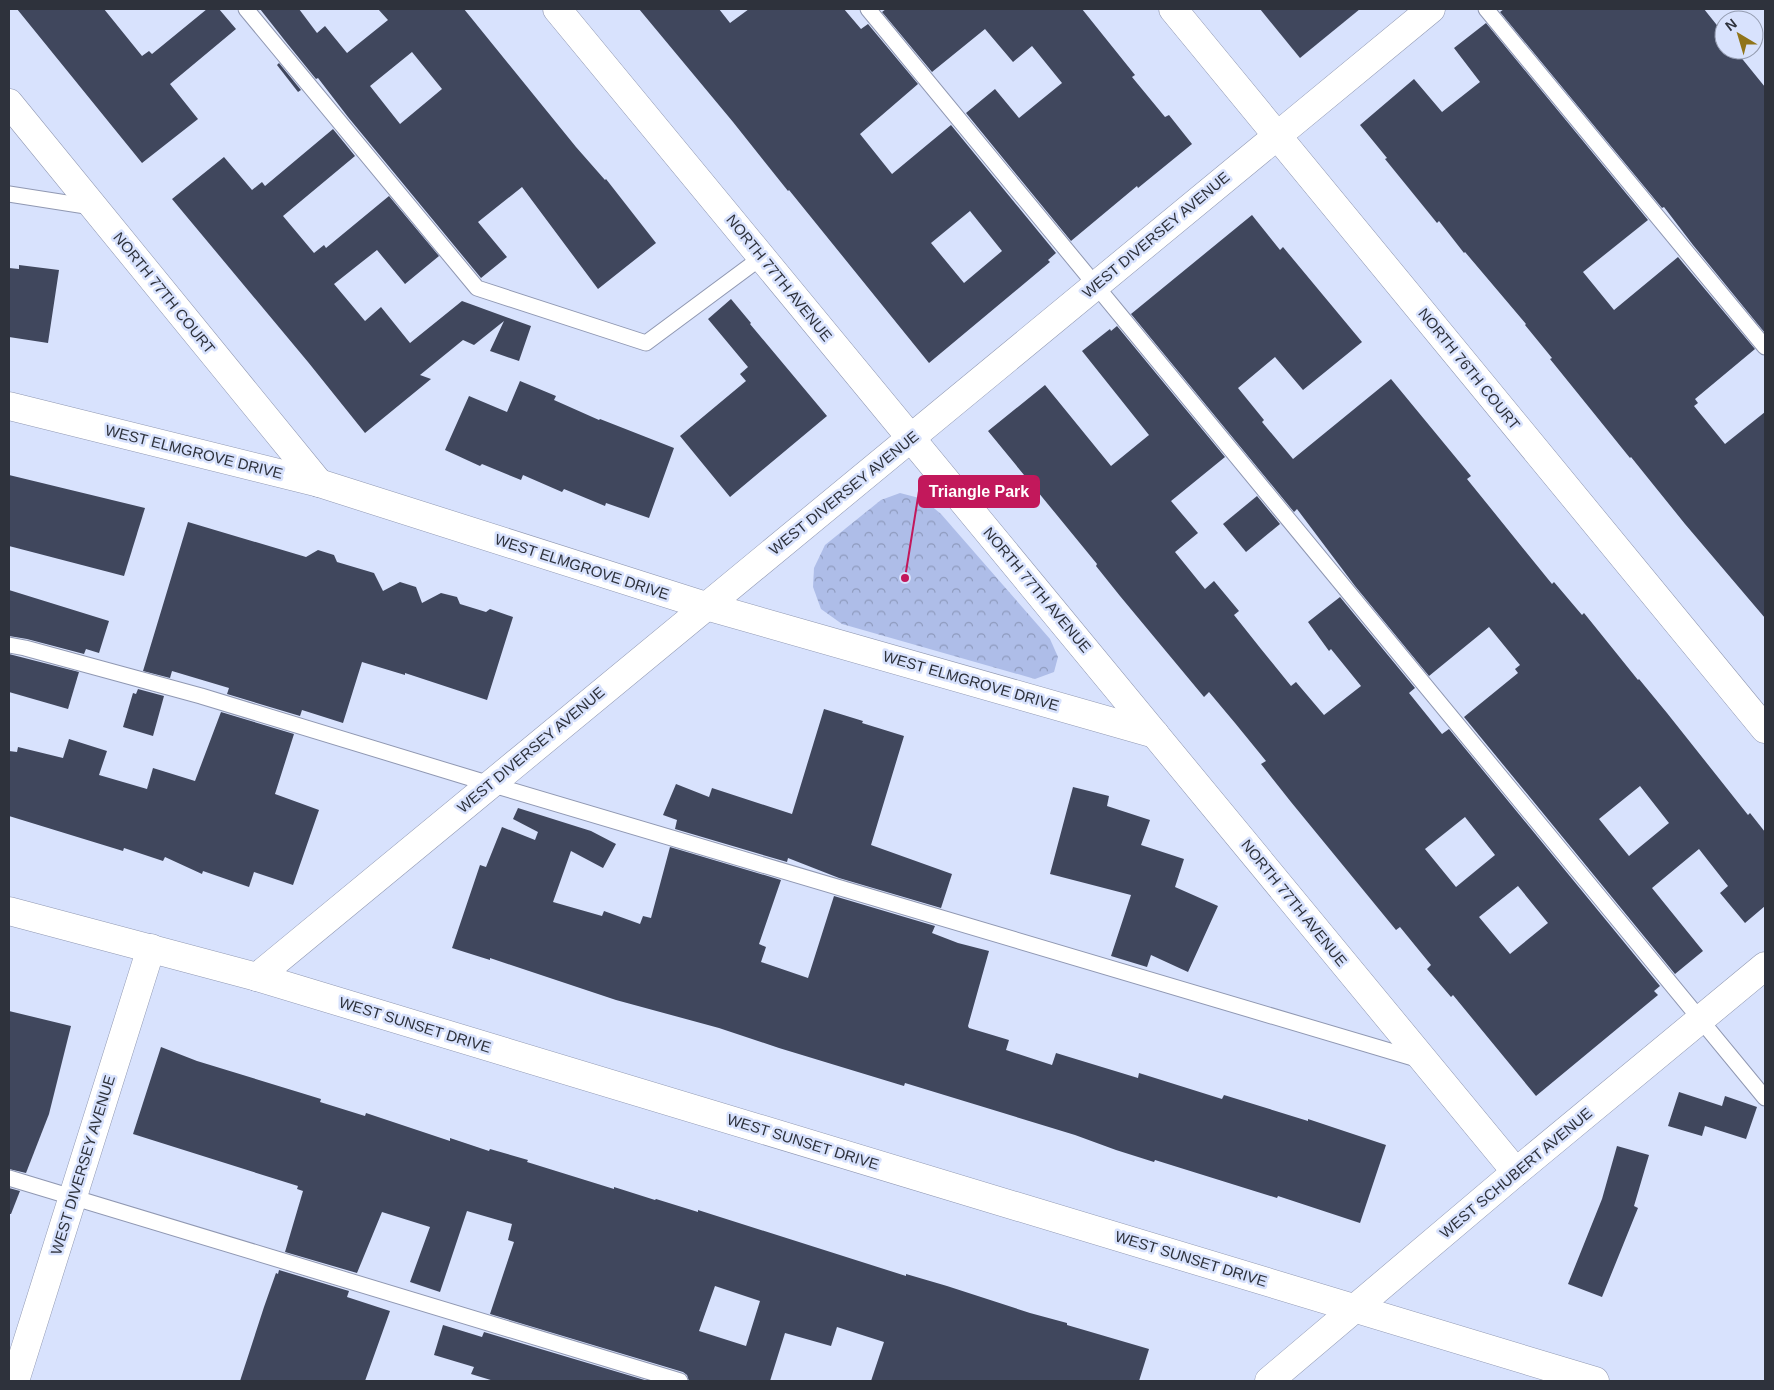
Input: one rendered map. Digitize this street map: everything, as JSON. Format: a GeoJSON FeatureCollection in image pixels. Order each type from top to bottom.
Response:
{"type":"FeatureCollection","features":[{"type":"Feature","properties":{"kind":"street","name":"NORTH 77TH AVENUE"},"geometry":{"type":"LineString","coordinates":[[557,9],[1516,1172]]}},
{"type":"Feature","properties":{"kind":"street","name":"NORTH 76TH COURT"},"geometry":{"type":"LineString","coordinates":[[1173,9],[1765,729]]}},
{"type":"Feature","properties":{"kind":"street","name":"WEST DIVERSEY AVENUE"},"geometry":{"type":"LineString","coordinates":[[257,977],[1431,9]]}},
{"type":"Feature","properties":{"kind":"street","name":"NORTH 77TH COURT"},"geometry":{"type":"LineString","coordinates":[[9,104],[319,483]]}},
{"type":"Feature","properties":{"kind":"street","name":"WEST ELMGROVE DRIVE"},"geometry":{"type":"LineString","coordinates":[[9,406],[319,483],[706,606],[1155,734]]}},
{"type":"Feature","properties":{"kind":"street","name":"WEST SUNSET DRIVE"},"geometry":{"type":"LineString","coordinates":[[9,910],[257,977],[1595,1381]]}},
{"type":"Feature","properties":{"kind":"street","name":"WEST DIVERSEY AVENUE"},"geometry":{"type":"LineString","coordinates":[[15,1381],[151,948]]}},
{"type":"Feature","properties":{"kind":"street","name":"WEST SCHUBERT AVENUE"},"geometry":{"type":"LineString","coordinates":[[1269,1381],[1516,1172],[1765,966]]}},
{"type":"Feature","properties":{"kind":"lane"},"geometry":{"type":"LineString","coordinates":[[246,9],[476,288],[646,343],[762,257]]}},
{"type":"Feature","properties":{"kind":"lane"},"geometry":{"type":"LineString","coordinates":[[868,9],[1765,1098]]}},
{"type":"Feature","properties":{"kind":"lane"},"geometry":{"type":"LineString","coordinates":[[1486,9],[1765,347]]}},
{"type":"Feature","properties":{"kind":"lane"},"geometry":{"type":"LineString","coordinates":[[9,194],[94,207]]}},
{"type":"Feature","properties":{"kind":"lane"},"geometry":{"type":"LineString","coordinates":[[9,646],[25,648],[201,696],[490,784],[1425,1062]]}},
{"type":"Feature","properties":{"kind":"lane"},"geometry":{"type":"LineString","coordinates":[[9,1178],[680,1381]]}},
{"type":"Feature","properties":{"kind":"green space"},"geometry":{"type":"Polygon","coordinates":[[[900,493],[923,499],[941,514],[1050,639],[1058,657],[1054,672],[1035,679],[842,624],[821,609],[813,587],[814,568],[825,545],[881,500],[900,493]]]}},
{"type":"Feature","properties":{"kind":"building"},"geometry":{"type":"Polygon","coordinates":[[[17,9],[104,9],[142,56],[149,51],[152,54],[207,9],[219,9],[236,29],[170,84],[198,119],[142,163],[17,9]]]}},
{"type":"Feature","properties":{"kind":"building"},"geometry":{"type":"Polygon","coordinates":[[[260,9],[299,9],[317,33],[325,26],[347,53],[388,20],[378,9],[464,9],[576,147],[606,179],[656,243],[598,289],[522,187],[478,222],[507,257],[481,278],[260,9]],[[412,52],[370,86],[400,124],[442,89],[412,52]]]}},
{"type":"Feature","properties":{"kind":"building"},"geometry":{"type":"Polygon","coordinates":[[[639,9],[719,9],[730,23],[749,9],[844,9],[861,29],[868,24],[918,84],[860,134],[892,174],[951,125],[1056,253],[1048,260],[1050,262],[929,363],[639,9]],[[970,211],[931,243],[964,283],[1002,251],[970,211]]]}},
{"type":"Feature","properties":{"kind":"building"},"geometry":{"type":"Polygon","coordinates":[[[886,9],[1082,9],[1135,75],[1132,77],[1165,117],[1169,115],[1192,144],[1138,188],[1137,186],[1071,241],[966,113],[995,89],[1019,118],[1062,83],[1032,46],[1013,62],[985,29],[932,72],[882,12],[886,9]]]}},
{"type":"Feature","properties":{"kind":"building"},"geometry":{"type":"Polygon","coordinates":[[[1260,9],[1360,9],[1300,58],[1260,9]]]}},
{"type":"Feature","properties":{"kind":"building"},"geometry":{"type":"Polygon","coordinates":[[[1504,9],[1704,9],[1714,22],[1714,60],[1743,60],[1765,87],[1765,333],[1664,207],[1662,208],[1500,12],[1504,9]]]}},
{"type":"Feature","properties":{"kind":"building"},"geometry":{"type":"Polygon","coordinates":[[[1486,23],[1648,220],[1583,272],[1614,310],[1678,257],[1755,349],[1695,399],[1698,403],[1694,406],[1725,444],[1765,412],[1765,618],[1630,458],[1550,359],[1552,358],[1526,324],[1464,253],[1439,221],[1437,223],[1360,125],[1414,79],[1442,112],[1480,82],[1454,48],[1486,23]]]}},
{"type":"Feature","properties":{"kind":"building"},"geometry":{"type":"Polygon","coordinates":[[[279,63],[301,90],[298,92],[277,65],[279,63]]]}},
{"type":"Feature","properties":{"kind":"building"},"geometry":{"type":"Polygon","coordinates":[[[333,129],[355,156],[283,216],[314,253],[324,245],[326,248],[389,196],[439,256],[405,284],[377,250],[334,284],[365,321],[381,307],[410,343],[462,301],[531,326],[519,361],[490,351],[504,321],[474,345],[463,340],[420,375],[431,379],[365,433],[172,199],[224,157],[252,190],[262,182],[265,186],[333,129]]]}},
{"type":"Feature","properties":{"kind":"building"},"geometry":{"type":"Polygon","coordinates":[[[1252,215],[1280,250],[1283,247],[1362,342],[1303,390],[1275,357],[1238,388],[1264,420],[1262,422],[1293,459],[1391,379],[1471,476],[1467,479],[1552,584],[1554,582],[1582,615],[1584,613],[1748,815],[1750,813],[1765,832],[1765,906],[1745,923],[1720,893],[1728,886],[1699,849],[1652,888],[1703,951],[1675,974],[1464,717],[1518,673],[1515,669],[1520,665],[1489,627],[1429,676],[1355,586],[1297,509],[1294,512],[1131,314],[1252,215]],[[1640,786],[1599,819],[1629,856],[1669,823],[1640,786]]]}},
{"type":"Feature","properties":{"kind":"building"},"geometry":{"type":"Polygon","coordinates":[[[19,265],[59,270],[48,343],[9,337],[9,268],[19,269],[19,265]]]}},
{"type":"Feature","properties":{"kind":"building"},"geometry":{"type":"Polygon","coordinates":[[[731,299],[827,416],[730,497],[680,436],[746,381],[740,374],[748,367],[708,319],[731,299]]]}},
{"type":"Feature","properties":{"kind":"building"},"geometry":{"type":"Polygon","coordinates":[[[1117,326],[1225,457],[1171,501],[1198,533],[1175,552],[1205,589],[1214,581],[1239,611],[1234,615],[1291,686],[1296,682],[1324,715],[1361,686],[1331,649],[1329,651],[1308,622],[1340,597],[1415,688],[1409,693],[1442,734],[1449,729],[1660,986],[1654,991],[1658,995],[1536,1096],[1453,995],[1451,997],[1427,969],[1431,965],[1400,927],[1396,930],[1291,802],[1261,764],[1266,761],[1235,723],[1209,692],[1204,697],[1120,596],[1096,566],[1097,564],[988,431],[1045,385],[1111,466],[1149,435],[1082,351],[1110,329],[1111,331],[1117,326]],[[1465,817],[1425,849],[1456,887],[1495,855],[1465,817]],[[1518,886],[1479,917],[1510,954],[1548,923],[1518,886]]]}},
{"type":"Feature","properties":{"kind":"building"},"geometry":{"type":"Polygon","coordinates":[[[520,381],[556,396],[554,400],[599,420],[674,448],[649,518],[606,503],[605,506],[564,489],[562,492],[523,475],[521,480],[482,464],[480,466],[445,450],[469,396],[507,412],[520,381]]]}},
{"type":"Feature","properties":{"kind":"building"},"geometry":{"type":"Polygon","coordinates":[[[9,475],[145,508],[124,576],[9,546],[9,475]]]}},
{"type":"Feature","properties":{"kind":"building"},"geometry":{"type":"Polygon","coordinates":[[[1257,496],[1280,524],[1246,552],[1223,524],[1257,496]]]}},
{"type":"Feature","properties":{"kind":"building"},"geometry":{"type":"Polygon","coordinates":[[[188,522],[306,557],[318,550],[334,555],[337,562],[374,573],[383,591],[400,582],[416,587],[422,603],[441,593],[457,597],[460,604],[486,612],[490,609],[513,617],[487,700],[405,673],[405,675],[362,662],[343,723],[302,710],[300,716],[227,694],[229,688],[172,671],[170,678],[143,671],[188,522]]]}},
{"type":"Feature","properties":{"kind":"building"},"geometry":{"type":"Polygon","coordinates":[[[9,590],[109,621],[99,653],[86,649],[84,654],[9,636],[9,590]]]}},
{"type":"Feature","properties":{"kind":"building"},"geometry":{"type":"Polygon","coordinates":[[[9,654],[79,672],[68,709],[9,692],[9,654]]]}},
{"type":"Feature","properties":{"kind":"building"},"geometry":{"type":"Polygon","coordinates":[[[138,689],[164,696],[153,736],[123,727],[133,693],[136,694],[138,689]]]}},
{"type":"Feature","properties":{"kind":"building"},"geometry":{"type":"Polygon","coordinates":[[[824,709],[904,736],[871,845],[952,874],[941,908],[839,878],[788,858],[787,862],[675,829],[677,820],[663,815],[676,784],[709,797],[712,788],[792,814],[824,709]]]}},
{"type":"Feature","properties":{"kind":"building"},"geometry":{"type":"Polygon","coordinates":[[[221,712],[294,734],[275,794],[319,810],[293,885],[254,872],[249,887],[203,871],[202,874],[165,857],[163,861],[124,848],[123,851],[9,816],[9,751],[17,752],[18,747],[63,758],[69,739],[107,751],[99,775],[147,789],[153,768],[195,781],[221,712]]]}},
{"type":"Feature","properties":{"kind":"building"},"geometry":{"type":"Polygon","coordinates":[[[1073,787],[1109,796],[1107,806],[1150,820],[1141,845],[1184,859],[1175,887],[1218,906],[1188,972],[1151,955],[1147,967],[1111,956],[1131,895],[1050,874],[1073,787]]]}},
{"type":"Feature","properties":{"kind":"building"},"geometry":{"type":"Polygon","coordinates":[[[518,808],[591,831],[616,844],[603,868],[571,851],[553,902],[602,916],[604,911],[640,924],[643,916],[651,918],[670,847],[781,880],[759,944],[766,947],[761,962],[808,978],[834,896],[935,926],[932,933],[958,943],[989,951],[968,1026],[969,1028],[1009,1040],[1006,1050],[1052,1065],[1056,1053],[1138,1078],[1139,1073],[1222,1099],[1224,1095],[1308,1121],[1308,1119],[1386,1145],[1360,1223],[1278,1196],[1277,1198],[1155,1160],[1154,1162],[1075,1135],[905,1083],[904,1086],[719,1028],[616,1000],[490,958],[490,960],[452,948],[480,865],[486,867],[502,827],[535,840],[538,832],[513,819],[518,808]]]}},
{"type":"Feature","properties":{"kind":"building"},"geometry":{"type":"Polygon","coordinates":[[[9,1011],[71,1026],[49,1114],[26,1173],[9,1169],[9,1011]]]}},
{"type":"Feature","properties":{"kind":"building"},"geometry":{"type":"Polygon","coordinates":[[[161,1047],[197,1061],[321,1099],[320,1102],[365,1116],[366,1113],[450,1141],[450,1138],[489,1151],[490,1149],[528,1160],[527,1162],[614,1189],[614,1187],[698,1212],[698,1210],[906,1276],[906,1274],[947,1286],[1067,1323],[1067,1325],[1149,1349],[1139,1381],[871,1381],[884,1342],[837,1327],[831,1346],[785,1333],[770,1381],[689,1381],[687,1375],[683,1372],[490,1314],[514,1242],[508,1240],[512,1224],[467,1211],[440,1292],[410,1282],[430,1227],[382,1212],[357,1273],[285,1252],[303,1191],[297,1189],[298,1186],[133,1134],[161,1047]],[[715,1286],[699,1331],[746,1346],[760,1301],[715,1286]]]}},
{"type":"Feature","properties":{"kind":"building"},"geometry":{"type":"Polygon","coordinates":[[[1679,1092],[1722,1106],[1725,1096],[1757,1107],[1746,1139],[1705,1126],[1702,1136],[1668,1126],[1679,1092]]]}},
{"type":"Feature","properties":{"kind":"building"},"geometry":{"type":"Polygon","coordinates":[[[1617,1146],[1649,1155],[1634,1206],[1638,1208],[1602,1297],[1568,1284],[1602,1199],[1617,1146]]]}},
{"type":"Feature","properties":{"kind":"building"},"geometry":{"type":"Polygon","coordinates":[[[9,1188],[20,1191],[11,1214],[9,1214],[9,1188]]]}},
{"type":"Feature","properties":{"kind":"building"},"geometry":{"type":"Polygon","coordinates":[[[279,1270],[349,1291],[347,1297],[390,1311],[365,1381],[240,1381],[264,1307],[276,1273],[278,1274],[279,1270]]]}},
{"type":"Feature","properties":{"kind":"building"},"geometry":{"type":"Polygon","coordinates":[[[443,1325],[482,1337],[484,1332],[648,1381],[494,1381],[471,1374],[474,1367],[434,1355],[443,1325]]]}},
{"type":"Feature","properties":{"kind":"place","name":"Triangle Park"},"geometry":{"type":"Point","coordinates":[905,578]}}]}
